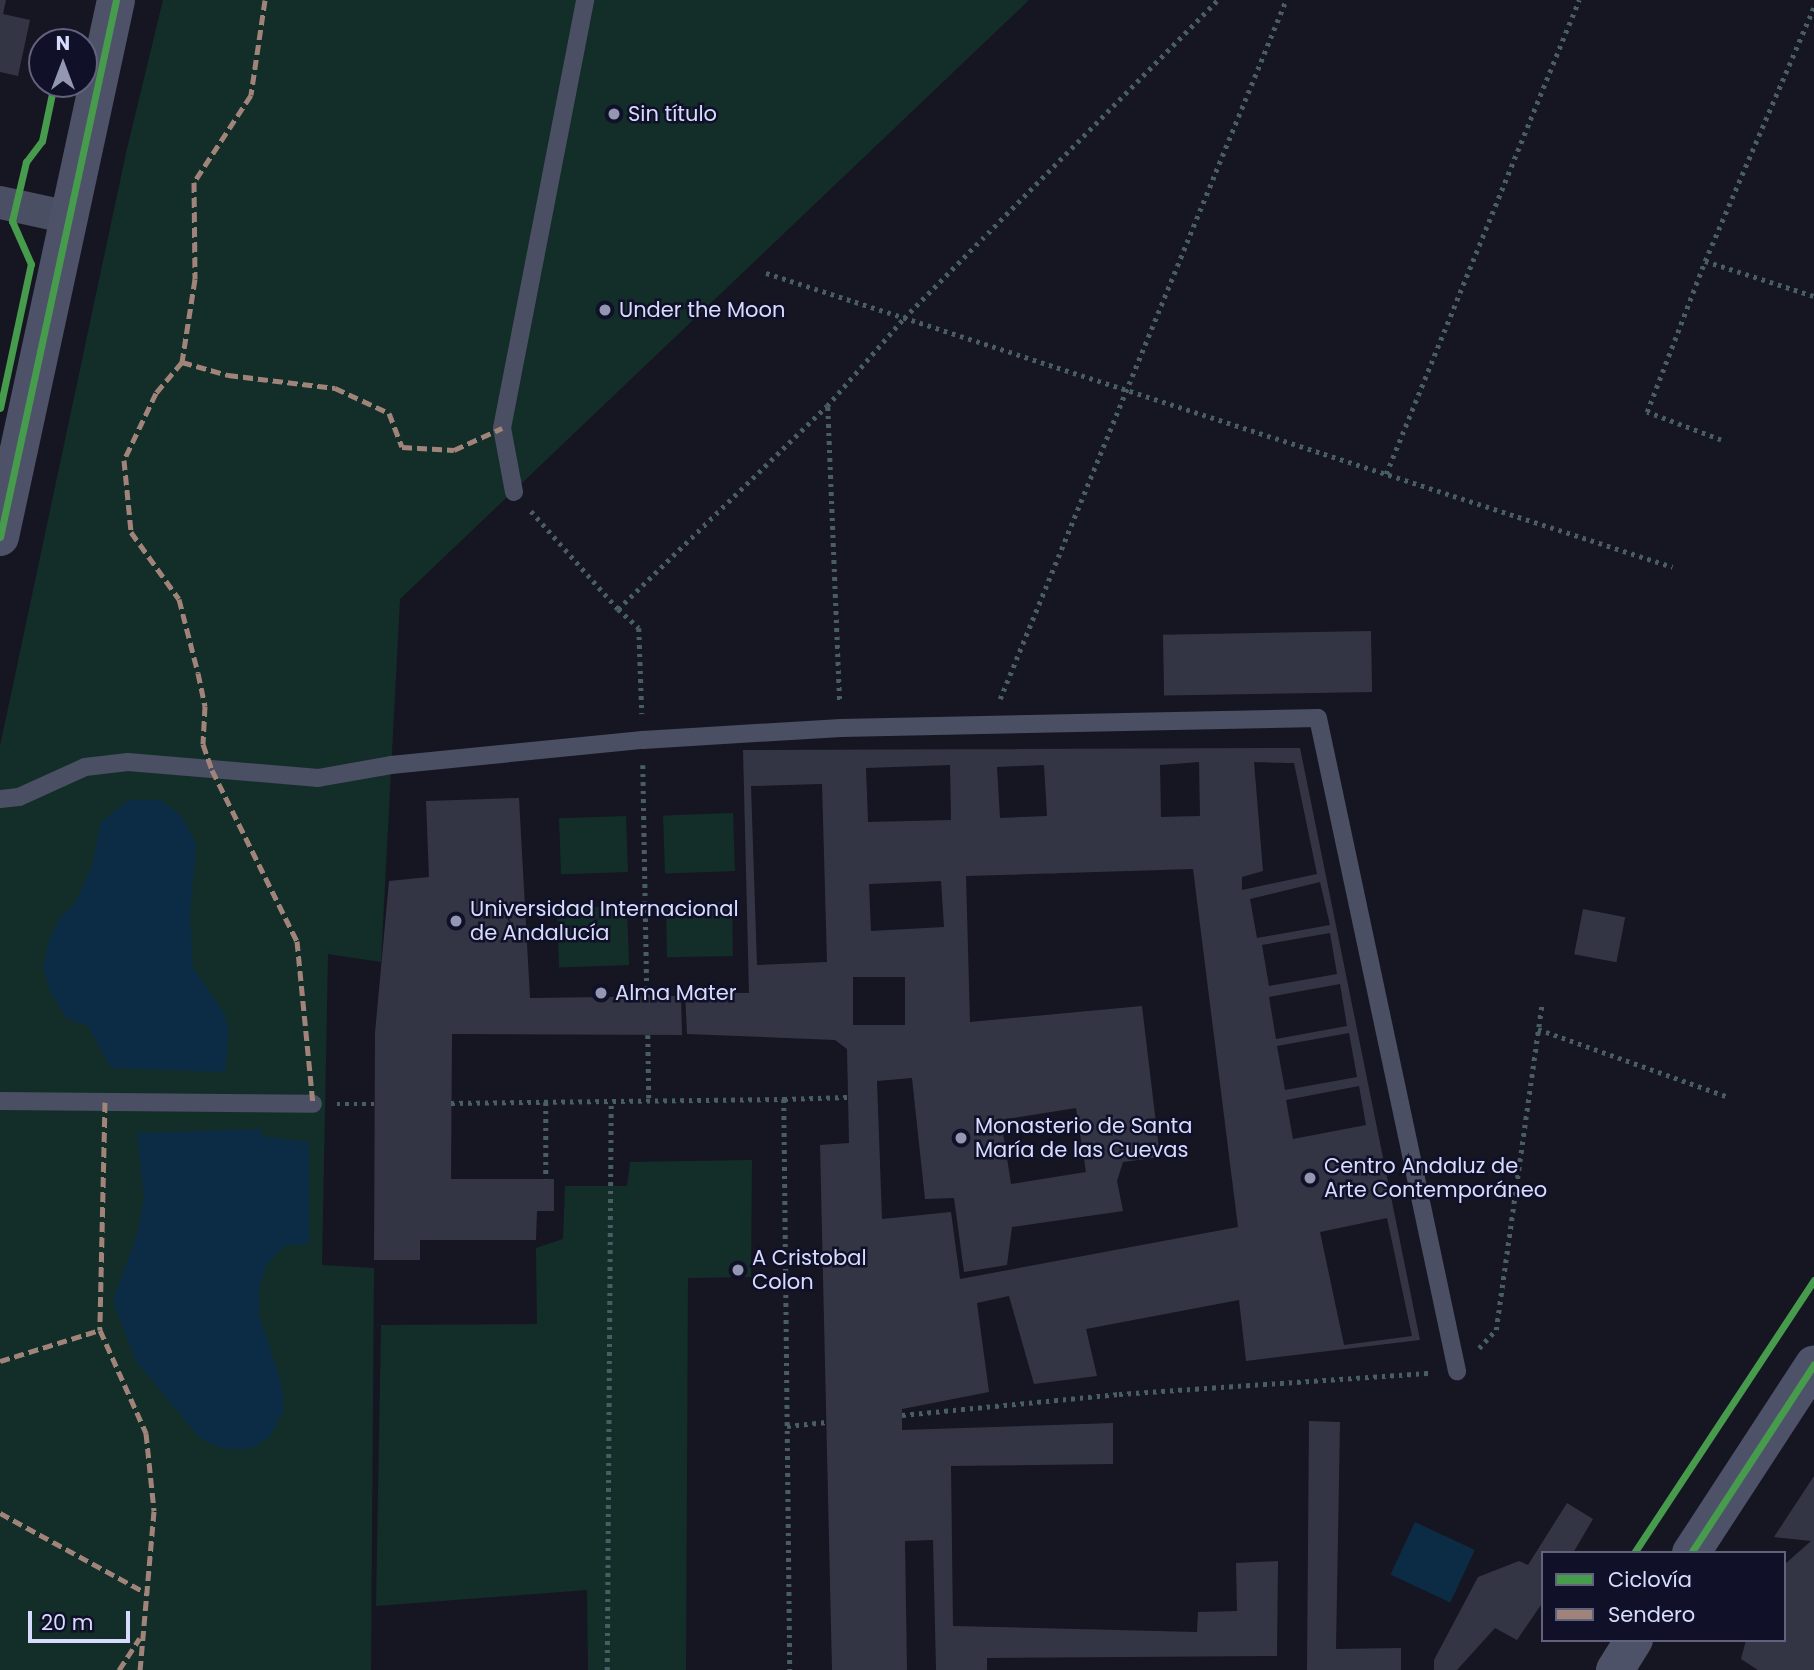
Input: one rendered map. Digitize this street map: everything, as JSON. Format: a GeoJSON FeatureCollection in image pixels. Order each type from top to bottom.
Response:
{"type":"FeatureCollection","features":[{"type":"Feature","properties":{"kind":"street"},"geometry":{"type":"LineString","coordinates":[[0,537],[116,0]]}},
{"type":"Feature","properties":{"kind":"street"},"geometry":{"type":"LineString","coordinates":[[0,202],[69,217]]}},
{"type":"Feature","properties":{"kind":"street"},"geometry":{"type":"LineString","coordinates":[[1692,1551],[1814,1364]]}},
{"type":"Feature","properties":{"kind":"street"},"geometry":{"type":"LineString","coordinates":[[1615,1670],[1633,1642]]}},
{"type":"Feature","properties":{"kind":"lane"},"geometry":{"type":"LineString","coordinates":[[514,492],[502,428],[585,0]]}},
{"type":"Feature","properties":{"kind":"lane"},"geometry":{"type":"LineString","coordinates":[[0,799],[19,797],[85,767],[128,762],[318,778],[390,765],[643,740],[841,728],[988,728],[1318,718],[1457,1371]]}},
{"type":"Feature","properties":{"kind":"lane"},"geometry":{"type":"LineString","coordinates":[[0,1101],[313,1104]]}},
{"type":"Feature","properties":{"kind":"path"},"geometry":{"type":"LineString","coordinates":[[618,609],[828,406],[904,318],[1218,0]]}},
{"type":"Feature","properties":{"kind":"path"},"geometry":{"type":"LineString","coordinates":[[988,728],[1129,391],[1286,0]]}},
{"type":"Feature","properties":{"kind":"path"},"geometry":{"type":"LineString","coordinates":[[1386,474],[1579,0]]}},
{"type":"Feature","properties":{"kind":"path"},"geometry":{"type":"LineString","coordinates":[[1721,440],[1647,412],[1705,261],[1814,7]]}},
{"type":"Feature","properties":{"kind":"path"},"geometry":{"type":"LineString","coordinates":[[1705,261],[1814,296]]}},
{"type":"Feature","properties":{"kind":"path"},"geometry":{"type":"LineString","coordinates":[[766,273],[1674,567]]}},
{"type":"Feature","properties":{"kind":"path"},"geometry":{"type":"LineString","coordinates":[[828,406],[841,728]]}},
{"type":"Feature","properties":{"kind":"path"},"geometry":{"type":"LineString","coordinates":[[514,492],[618,609],[639,628],[647,997]]}},
{"type":"Feature","properties":{"kind":"path"},"geometry":{"type":"LineString","coordinates":[[902,1415],[1229,1385],[1457,1371],[1496,1331],[1542,1004]]}},
{"type":"Feature","properties":{"kind":"path"},"geometry":{"type":"LineString","coordinates":[[1538,1028],[1726,1096]]}},
{"type":"Feature","properties":{"kind":"path"},"geometry":{"type":"LineString","coordinates":[[648,1035],[649,1100]]}},
{"type":"Feature","properties":{"kind":"path"},"geometry":{"type":"LineString","coordinates":[[451,1103],[847,1097]]}},
{"type":"Feature","properties":{"kind":"path"},"geometry":{"type":"LineString","coordinates":[[784,1099],[790,1670]]}},
{"type":"Feature","properties":{"kind":"path"},"geometry":{"type":"LineString","coordinates":[[607,1670],[611,1101]]}},
{"type":"Feature","properties":{"kind":"path"},"geometry":{"type":"LineString","coordinates":[[545,1102],[546,1179]]}},
{"type":"Feature","properties":{"kind":"path"},"geometry":{"type":"LineString","coordinates":[[313,1104],[374,1104]]}},
{"type":"Feature","properties":{"kind":"path"},"geometry":{"type":"LineString","coordinates":[[787,1426],[827,1422]]}},
{"type":"Feature","properties":{"kind":"green space"},"geometry":{"type":"Polygon","coordinates":[[[163,0],[1029,0],[400,599],[381,962],[328,954],[322,1265],[374,1268],[371,1670],[0,1670],[0,746],[126,153],[163,0]]]}},
{"type":"Feature","properties":{"kind":"green space"},"geometry":{"type":"Polygon","coordinates":[[[733,813],[735,871],[665,873],[663,815],[733,813]]]}},
{"type":"Feature","properties":{"kind":"green space"},"geometry":{"type":"Polygon","coordinates":[[[626,816],[628,872],[561,874],[559,818],[626,816]]]}},
{"type":"Feature","properties":{"kind":"green space"},"geometry":{"type":"Polygon","coordinates":[[[732,902],[733,956],[667,957],[666,903],[732,902]]]}},
{"type":"Feature","properties":{"kind":"green space"},"geometry":{"type":"Polygon","coordinates":[[[627,906],[629,965],[559,967],[557,908],[627,906]]]}},
{"type":"Feature","properties":{"kind":"green space"},"geometry":{"type":"Polygon","coordinates":[[[752,1160],[751,1277],[688,1278],[686,1670],[588,1670],[587,1590],[376,1606],[381,1325],[537,1324],[536,1248],[563,1239],[565,1186],[627,1186],[630,1162],[752,1160]]]}},
{"type":"Feature","properties":{"kind":"water"},"geometry":{"type":"Polygon","coordinates":[[[129,800],[160,800],[181,815],[196,844],[190,915],[193,968],[224,1013],[229,1029],[225,1072],[111,1068],[88,1026],[66,1018],[51,993],[43,967],[49,941],[59,919],[75,903],[92,866],[101,822],[129,800]]]}},
{"type":"Feature","properties":{"kind":"water"},"geometry":{"type":"Polygon","coordinates":[[[263,1129],[261,1136],[309,1142],[309,1244],[284,1246],[266,1266],[259,1289],[259,1315],[282,1385],[284,1410],[270,1437],[250,1449],[224,1449],[201,1439],[136,1361],[113,1300],[137,1235],[144,1198],[137,1133],[263,1129]]]}},
{"type":"Feature","properties":{"kind":"water"},"geometry":{"type":"Polygon","coordinates":[[[1415,1522],[1475,1550],[1450,1602],[1390,1575],[1415,1522]]]}},
{"type":"Feature","properties":{"kind":"building"},"geometry":{"type":"Polygon","coordinates":[[[0,0],[6,0],[3,14],[30,20],[18,76],[0,72],[0,0]]]}},
{"type":"Feature","properties":{"kind":"building"},"geometry":{"type":"Polygon","coordinates":[[[1371,631],[1372,692],[1164,696],[1163,635],[1371,631]]]}},
{"type":"Feature","properties":{"kind":"building","name":"Centro Andaluz de Arte Contemporáneo"},"geometry":{"type":"Polygon","coordinates":[[[1300,748],[1420,1340],[1246,1361],[1239,1300],[1086,1329],[1097,1376],[1034,1384],[1009,1296],[977,1303],[989,1392],[902,1409],[902,1430],[1113,1423],[1113,1464],[951,1466],[953,1626],[1197,1632],[1198,1612],[1237,1611],[1236,1563],[1278,1561],[1277,1656],[987,1658],[987,1670],[936,1670],[933,1540],[905,1541],[907,1670],[832,1670],[820,1145],[849,1143],[847,1049],[835,1040],[687,1034],[685,992],[749,993],[743,750],[1300,748]],[[1199,762],[1160,765],[1161,817],[1200,816],[1199,762]],[[1254,762],[1263,871],[1242,877],[1242,890],[1317,874],[1294,763],[1254,762]],[[950,765],[866,768],[868,822],[951,820],[950,765]],[[1044,765],[997,767],[1000,818],[1047,816],[1044,765]],[[822,784],[751,786],[757,965],[827,962],[822,784]],[[1193,869],[966,876],[970,1022],[1142,1006],[1160,1157],[1123,1162],[1117,1181],[1123,1211],[1012,1227],[1007,1265],[964,1272],[954,1198],[925,1199],[912,1078],[877,1081],[882,1219],[951,1212],[960,1279],[1238,1227],[1193,869]],[[941,881],[869,884],[871,931],[944,927],[941,881]],[[1320,882],[1250,899],[1257,938],[1330,925],[1320,882]],[[1330,933],[1262,945],[1269,986],[1337,974],[1330,933]],[[853,977],[853,1025],[905,1025],[905,977],[853,977]],[[1340,984],[1269,997],[1276,1039],[1347,1026],[1340,984]],[[1349,1033],[1277,1046],[1285,1090],[1357,1077],[1349,1033]],[[1359,1086],[1286,1100],[1293,1139],[1366,1125],[1359,1086]],[[1076,1108],[1001,1120],[1011,1184],[1086,1172],[1076,1108]],[[1387,1218],[1320,1232],[1344,1345],[1412,1336],[1387,1218]]]}},
{"type":"Feature","properties":{"kind":"building","name":"Universidad Internacional de Andalucía"},"geometry":{"type":"Polygon","coordinates":[[[519,798],[530,998],[681,996],[682,1035],[452,1034],[451,1179],[554,1179],[554,1211],[537,1211],[536,1240],[420,1240],[420,1260],[374,1260],[375,1033],[389,881],[429,877],[426,801],[519,798]]]}},
{"type":"Feature","properties":{"kind":"building"},"geometry":{"type":"Polygon","coordinates":[[[1583,909],[1625,917],[1616,962],[1574,954],[1583,909]]]}},
{"type":"Feature","properties":{"kind":"building"},"geometry":{"type":"Polygon","coordinates":[[[1309,1421],[1340,1422],[1336,1649],[1401,1648],[1401,1670],[1307,1670],[1309,1421]]]}},
{"type":"Feature","properties":{"kind":"building"},"geometry":{"type":"Polygon","coordinates":[[[1814,1476],[1814,1670],[1758,1670],[1741,1659],[1745,1642],[1786,1642],[1786,1563],[1811,1541],[1774,1537],[1814,1476]]]}},
{"type":"Feature","properties":{"kind":"building"},"geometry":{"type":"Polygon","coordinates":[[[1567,1503],[1593,1519],[1574,1551],[1541,1551],[1541,1605],[1517,1640],[1495,1628],[1457,1670],[1434,1670],[1434,1660],[1478,1577],[1519,1561],[1528,1565],[1567,1503]]]}},
{"type":"Feature","properties":{"kind":"marked path"},"geometry":{"type":"LineString","coordinates":[[265,0],[251,95],[194,182],[195,279],[182,362],[156,393],[124,460],[131,532],[179,599],[205,706],[203,744],[212,770],[297,941],[313,1104]]}},
{"type":"Feature","properties":{"kind":"marked path"},"geometry":{"type":"LineString","coordinates":[[182,362],[228,375],[335,388],[389,413],[402,447],[454,450],[502,428]]}},
{"type":"Feature","properties":{"kind":"marked path"},"geometry":{"type":"LineString","coordinates":[[105,1102],[100,1330],[146,1433],[154,1511],[140,1670]]}},
{"type":"Feature","properties":{"kind":"marked path"},"geometry":{"type":"LineString","coordinates":[[0,1361],[100,1330]]}},
{"type":"Feature","properties":{"kind":"marked path"},"geometry":{"type":"LineString","coordinates":[[0,1513],[148,1594]]}},
{"type":"Feature","properties":{"kind":"marked path"},"geometry":{"type":"LineString","coordinates":[[119,1670],[140,1638]]}},
{"type":"Feature","properties":{"kind":"cycle path"},"geometry":{"type":"LineString","coordinates":[[0,537],[116,0]]}},
{"type":"Feature","properties":{"kind":"cycle path"},"geometry":{"type":"LineString","coordinates":[[0,408],[31,264],[12,221],[26,162],[42,141],[51,98]]}},
{"type":"Feature","properties":{"kind":"cycle path"},"geometry":{"type":"LineString","coordinates":[[1635,1551],[1814,1280]]}},
{"type":"Feature","properties":{"kind":"cycle path"},"geometry":{"type":"LineString","coordinates":[[1692,1551],[1814,1364]]}},
{"type":"Feature","properties":{"kind":"place","name":"Sin título"},"geometry":{"type":"Point","coordinates":[614,114]}},
{"type":"Feature","properties":{"kind":"place","name":"Under the Moon"},"geometry":{"type":"Point","coordinates":[605,310]}},
{"type":"Feature","properties":{"kind":"place","name":"Universidad Internacional de Andalucía"},"geometry":{"type":"Point","coordinates":[456,921]}},
{"type":"Feature","properties":{"kind":"place","name":"Alma Mater"},"geometry":{"type":"Point","coordinates":[601,993]}},
{"type":"Feature","properties":{"kind":"place","name":"Monasterio de Santa María de las Cuevas"},"geometry":{"type":"Point","coordinates":[961,1138]}},
{"type":"Feature","properties":{"kind":"place","name":"Centro Andaluz de Arte Contemporáneo"},"geometry":{"type":"Point","coordinates":[1310,1178]}},
{"type":"Feature","properties":{"kind":"place","name":"A Cristobal Colon"},"geometry":{"type":"Point","coordinates":[738,1270]}}]}
